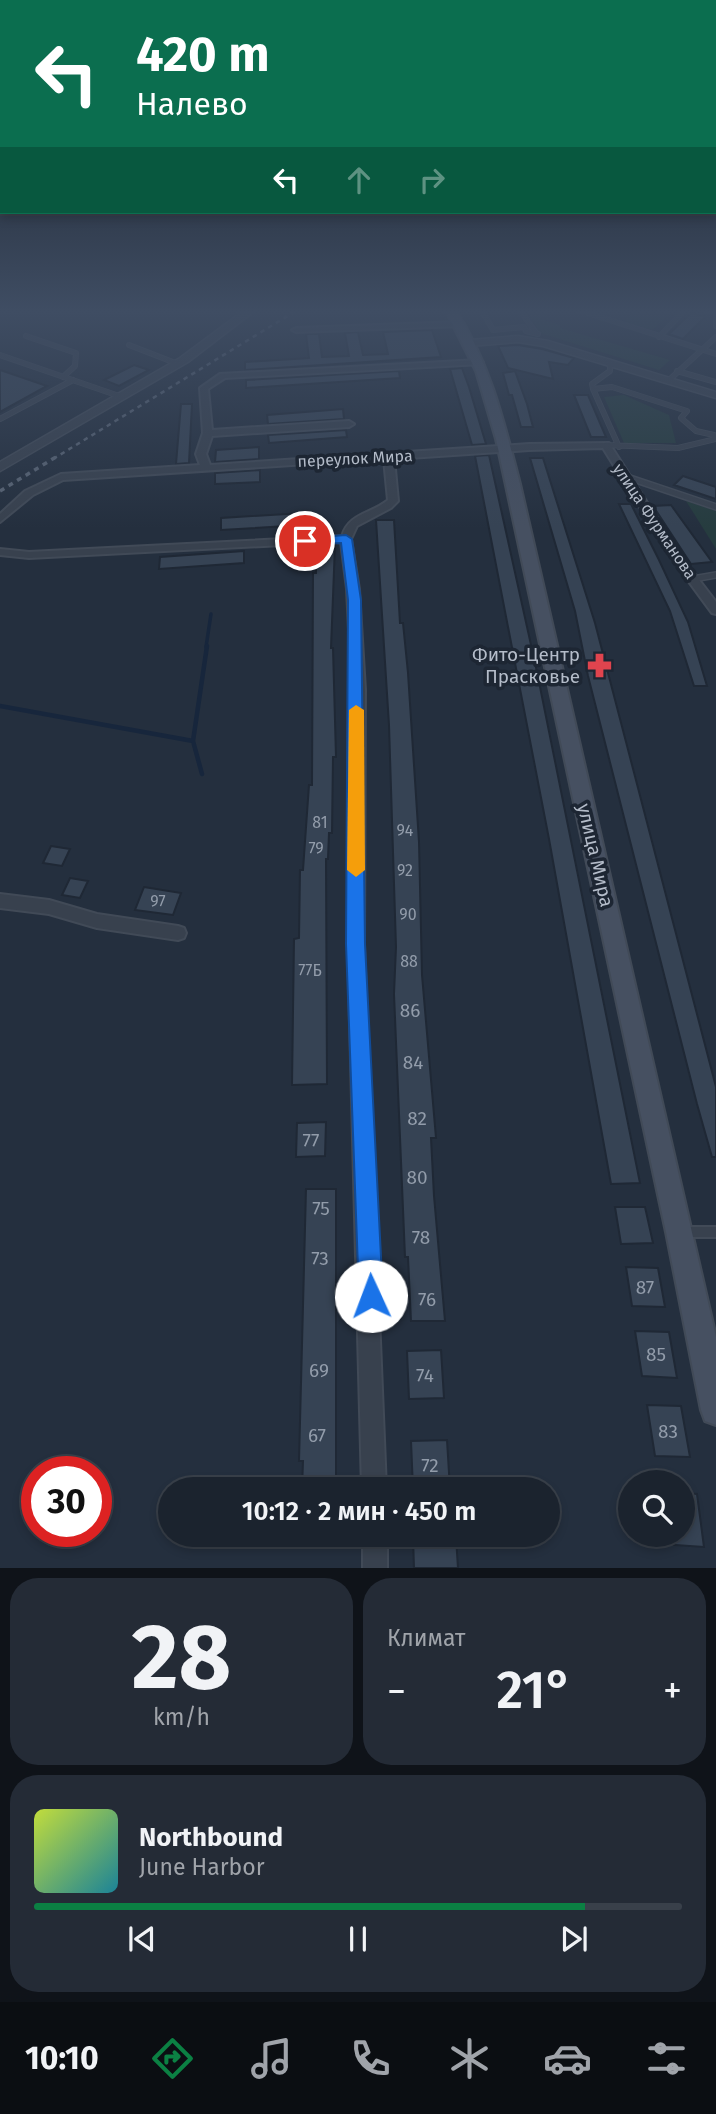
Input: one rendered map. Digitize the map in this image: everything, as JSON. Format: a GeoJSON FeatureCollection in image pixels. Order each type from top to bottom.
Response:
{"type":"FeatureCollection","features":[{"type":"Feature","properties":{"kind":"main road","name":"улица Мира"},"geometry":{"type":"LineString","coordinates":[[485,382],[504,450],[680,1232],[716,1410]]}},
{"type":"Feature","properties":{"kind":"street"},"geometry":{"type":"LineString","coordinates":[[0,467],[147,382]]}},
{"type":"Feature","properties":{"kind":"street"},"geometry":{"type":"LineString","coordinates":[[206,467],[201,454],[208,433],[204,388],[210,382]]}},
{"type":"Feature","properties":{"kind":"street"},"geometry":{"type":"LineString","coordinates":[[672,382],[716,395]]}},
{"type":"Feature","properties":{"kind":"street","name":"переулок Мира"},"geometry":{"type":"LineString","coordinates":[[208,433],[349,424]]}},
{"type":"Feature","properties":{"kind":"street","name":"улица Фурманова"},"geometry":{"type":"LineString","coordinates":[[504,450],[606,446],[716,610]]}},
{"type":"Feature","properties":{"kind":"street","name":"переулок Мира"},"geometry":{"type":"LineString","coordinates":[[0,519],[44,484],[61,477],[504,450]]}},
{"type":"Feature","properties":{"kind":"street"},"geometry":{"type":"LineString","coordinates":[[374,1477],[371,1296],[356,944],[355,600],[346,539],[348,529],[359,517],[387,507],[393,501],[389,457]]}},
{"type":"Feature","properties":{"kind":"street"},"geometry":{"type":"LineString","coordinates":[[0,552],[29,555],[346,539]]}},
{"type":"Feature","properties":{"kind":"street"},"geometry":{"type":"LineString","coordinates":[[0,901],[49,907],[97,921],[178,933]]}},
{"type":"Feature","properties":{"kind":"street"},"geometry":{"type":"LineString","coordinates":[[375,1547],[375,1568]]}},
{"type":"Feature","properties":{"kind":"lane"},"geometry":{"type":"LineString","coordinates":[[0,419],[69,382]]}},
{"type":"Feature","properties":{"kind":"lane"},"geometry":{"type":"LineString","coordinates":[[79,382],[123,397]]}},
{"type":"Feature","properties":{"kind":"lane"},"geometry":{"type":"LineString","coordinates":[[595,382],[593,389],[619,447]]}},
{"type":"Feature","properties":{"kind":"lane"},"geometry":{"type":"LineString","coordinates":[[593,389],[612,387],[687,411],[681,418],[696,431],[714,435],[715,439],[678,448],[606,446]]}},
{"type":"Feature","properties":{"kind":"lane"},"geometry":{"type":"LineString","coordinates":[[624,476],[716,507]]}},
{"type":"Feature","properties":{"kind":"lane"},"geometry":{"type":"LineString","coordinates":[[693,579],[716,575]]}},
{"type":"Feature","properties":{"kind":"lane"},"geometry":{"type":"LineString","coordinates":[[680,1232],[716,1232]]}},
{"type":"Feature","properties":{"kind":"green space"},"geometry":{"type":"Polygon","coordinates":[[[624,395],[669,415],[676,443],[624,443],[604,397],[624,395]]]}},
{"type":"Feature","properties":{"kind":"green space"},"geometry":{"type":"Polygon","coordinates":[[[686,501],[716,511],[716,549],[686,501]]]}},
{"type":"Feature","properties":{"kind":"building"},"geometry":{"type":"Polygon","coordinates":[[[0,382],[36,382],[47,386],[0,412],[0,382]]]}},
{"type":"Feature","properties":{"kind":"building"},"geometry":{"type":"Polygon","coordinates":[[[109,382],[126,382],[119,386],[109,382]]]}},
{"type":"Feature","properties":{"kind":"building"},"geometry":{"type":"Polygon","coordinates":[[[246,382],[336,382],[246,388],[246,382]]]}},
{"type":"Feature","properties":{"kind":"building"},"geometry":{"type":"Polygon","coordinates":[[[454,382],[467,382],[486,444],[472,445],[454,382]]]}},
{"type":"Feature","properties":{"kind":"building"},"geometry":{"type":"Polygon","coordinates":[[[506,382],[519,382],[533,427],[521,427],[512,395],[509,395],[506,382]]]}},
{"type":"Feature","properties":{"kind":"building"},"geometry":{"type":"Polygon","coordinates":[[[574,395],[588,395],[606,437],[591,437],[574,395]]]}},
{"type":"Feature","properties":{"kind":"building"},"geometry":{"type":"Polygon","coordinates":[[[181,404],[192,404],[189,463],[176,464],[181,404]]]}},
{"type":"Feature","properties":{"kind":"building"},"geometry":{"type":"Polygon","coordinates":[[[343,409],[344,419],[268,424],[267,415],[343,409]]]}},
{"type":"Feature","properties":{"kind":"building"},"geometry":{"type":"Polygon","coordinates":[[[346,430],[347,437],[269,443],[268,435],[346,430]]]}},
{"type":"Feature","properties":{"kind":"building"},"geometry":{"type":"Polygon","coordinates":[[[259,447],[259,459],[215,462],[216,450],[259,447]]]}},
{"type":"Feature","properties":{"kind":"building"},"geometry":{"type":"Polygon","coordinates":[[[489,455],[537,672],[640,1183],[611,1184],[549,839],[475,456],[489,455]]]}},
{"type":"Feature","properties":{"kind":"building"},"geometry":{"type":"Polygon","coordinates":[[[530,458],[543,458],[595,623],[716,1087],[716,1157],[712,1157],[697,1104],[588,676],[575,611],[530,458]]]}},
{"type":"Feature","properties":{"kind":"building"},"geometry":{"type":"Polygon","coordinates":[[[260,470],[260,482],[215,484],[215,473],[260,470]]]}},
{"type":"Feature","properties":{"kind":"building"},"geometry":{"type":"Polygon","coordinates":[[[683,476],[716,487],[716,499],[674,485],[683,476]]]}},
{"type":"Feature","properties":{"kind":"building"},"geometry":{"type":"Polygon","coordinates":[[[619,504],[631,504],[659,560],[688,622],[707,686],[694,686],[670,611],[619,504]]]}},
{"type":"Feature","properties":{"kind":"building"},"geometry":{"type":"Polygon","coordinates":[[[671,505],[712,562],[691,564],[653,506],[671,505]]]}},
{"type":"Feature","properties":{"kind":"building"},"geometry":{"type":"Polygon","coordinates":[[[303,513],[304,525],[221,530],[221,518],[303,513]]]}},
{"type":"Feature","properties":{"kind":"building"},"geometry":{"type":"Polygon","coordinates":[[[376,520],[394,520],[400,623],[403,623],[408,673],[419,842],[422,975],[436,1138],[431,1138],[434,1196],[445,1321],[411,1321],[408,1257],[405,1257],[394,994],[396,947],[389,725],[376,520]]]}},
{"type":"Feature","properties":{"kind":"building"},"geometry":{"type":"Polygon","coordinates":[[[335,545],[331,648],[336,757],[333,757],[332,833],[329,833],[326,859],[327,1084],[292,1085],[294,939],[299,938],[300,870],[303,870],[309,785],[312,785],[313,573],[316,573],[316,546],[335,545]]]}},
{"type":"Feature","properties":{"kind":"building"},"geometry":{"type":"Polygon","coordinates":[[[244,551],[244,563],[159,569],[160,557],[244,551]]]}},
{"type":"Feature","properties":{"kind":"building"},"geometry":{"type":"Polygon","coordinates":[[[51,846],[70,849],[62,866],[43,863],[51,846]]]}},
{"type":"Feature","properties":{"kind":"building"},"geometry":{"type":"Polygon","coordinates":[[[70,878],[88,881],[80,898],[62,895],[70,878]]]}},
{"type":"Feature","properties":{"kind":"building"},"geometry":{"type":"Polygon","coordinates":[[[144,887],[181,893],[173,915],[135,910],[144,887]]]}},
{"type":"Feature","properties":{"kind":"building"},"geometry":{"type":"Polygon","coordinates":[[[326,1122],[325,1156],[296,1157],[297,1123],[326,1122]]]}},
{"type":"Feature","properties":{"kind":"building"},"geometry":{"type":"Polygon","coordinates":[[[306,1189],[336,1189],[336,1477],[302,1477],[303,1461],[299,1461],[306,1189]]]}},
{"type":"Feature","properties":{"kind":"building"},"geometry":{"type":"Polygon","coordinates":[[[615,1207],[645,1207],[653,1243],[621,1244],[615,1207]]]}},
{"type":"Feature","properties":{"kind":"building"},"geometry":{"type":"Polygon","coordinates":[[[626,1267],[658,1268],[665,1307],[632,1306],[626,1267]]]}},
{"type":"Feature","properties":{"kind":"building"},"geometry":{"type":"Polygon","coordinates":[[[635,1331],[669,1332],[677,1378],[642,1376],[635,1331]]]}},
{"type":"Feature","properties":{"kind":"building"},"geometry":{"type":"Polygon","coordinates":[[[441,1350],[444,1398],[409,1399],[407,1351],[441,1350]]]}},
{"type":"Feature","properties":{"kind":"building"},"geometry":{"type":"Polygon","coordinates":[[[647,1405],[681,1406],[690,1457],[655,1456],[647,1405]]]}},
{"type":"Feature","properties":{"kind":"building"},"geometry":{"type":"Polygon","coordinates":[[[447,1440],[449,1477],[412,1477],[411,1441],[447,1440]]]}},
{"type":"Feature","properties":{"kind":"building"},"geometry":{"type":"Polygon","coordinates":[[[695,1494],[697,1494],[704,1547],[695,1546],[695,1494]]]}},
{"type":"Feature","properties":{"kind":"building"},"geometry":{"type":"Polygon","coordinates":[[[413,1547],[457,1547],[458,1568],[414,1568],[413,1547]]]}},
{"type":"Feature","properties":{"kind":"waterway"},"geometry":{"type":"LineString","coordinates":[[206,647],[211,614]]}},
{"type":"Feature","properties":{"kind":"waterway"},"geometry":{"type":"LineString","coordinates":[[193,741],[207,646]]}},
{"type":"Feature","properties":{"kind":"waterway"},"geometry":{"type":"LineString","coordinates":[[0,706],[193,741]]}},
{"type":"Feature","properties":{"kind":"waterway"},"geometry":{"type":"LineString","coordinates":[[193,741],[202,774]]}},
{"type":"Feature","properties":{"kind":"railway"},"geometry":{"type":"LineString","coordinates":[[53,459],[179,382]]}},
{"type":"Feature","properties":{"kind":"railway"},"geometry":{"type":"LineString","coordinates":[[0,491],[56,457]]}},
{"type":"Feature","properties":{"kind":"slow traffic"},"geometry":{"type":"LineString","coordinates":[[356,710],[356,870]]}},
{"type":"Feature","properties":{"kind":"place","name":"Фито-Центр Прасковье"},"geometry":{"type":"Point","coordinates":[600,665]}},
{"type":"Feature","properties":{"kind":"route"},"geometry":{"type":"LineString","coordinates":[[305,541],[346,539],[355,600],[356,944],[371,1296]]}}]}
